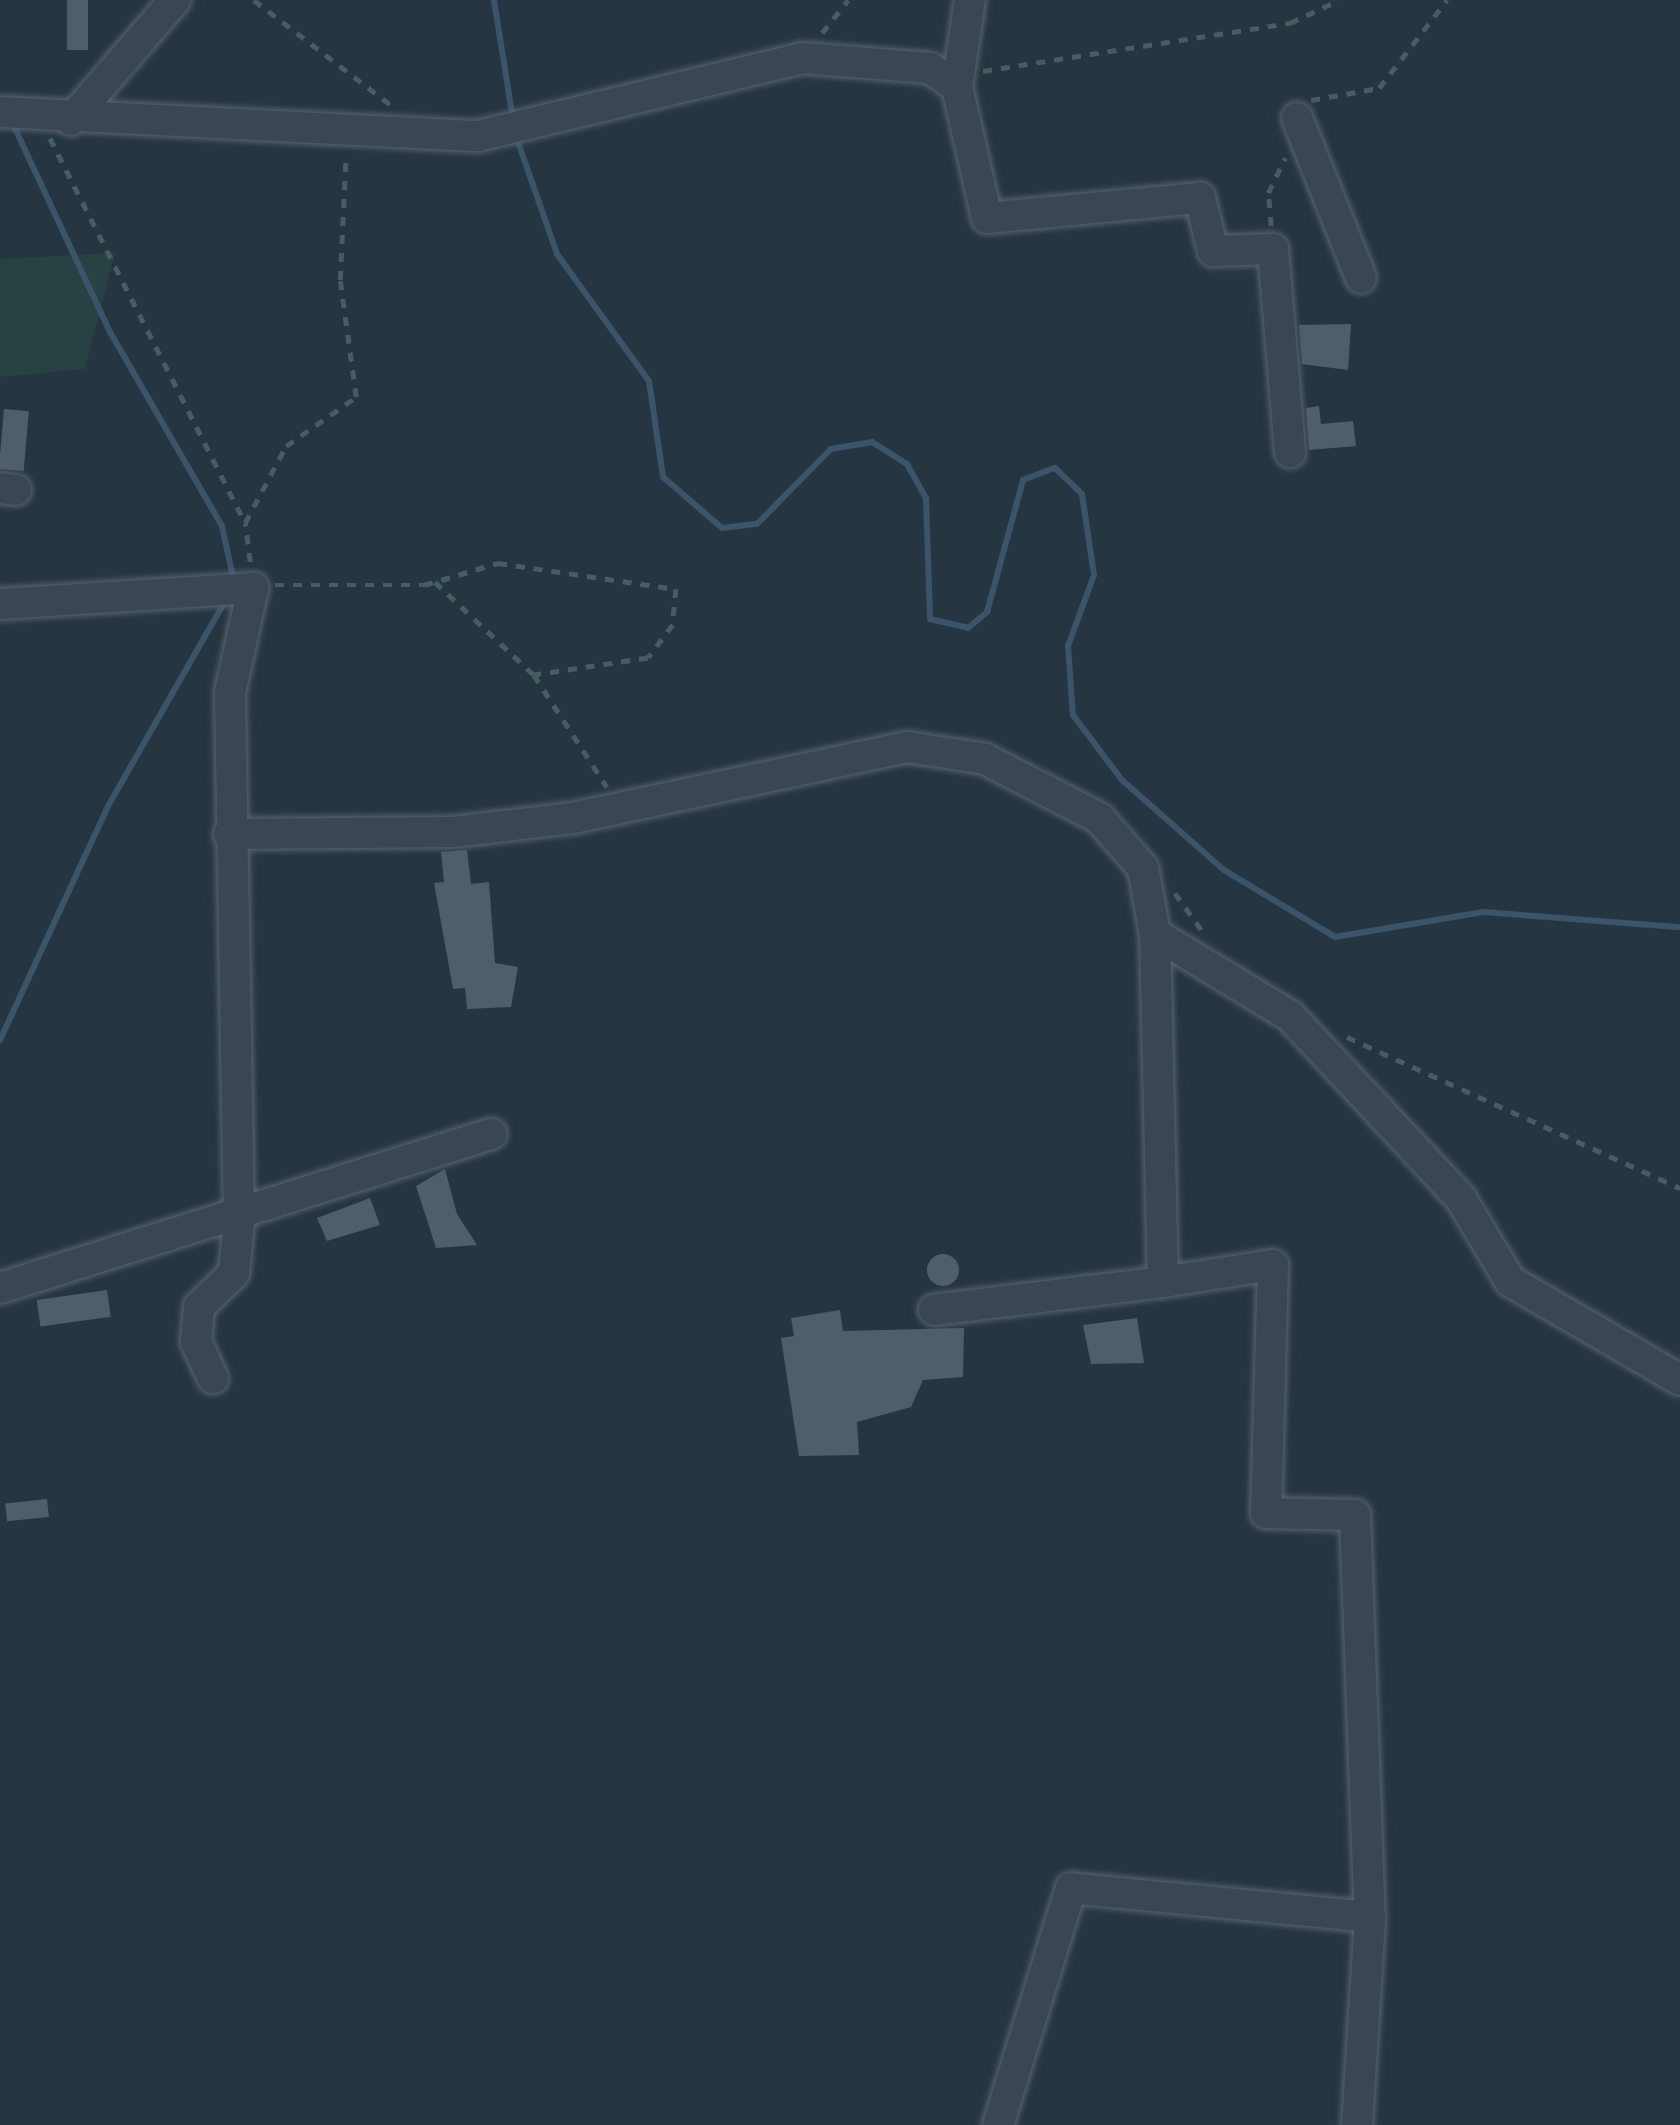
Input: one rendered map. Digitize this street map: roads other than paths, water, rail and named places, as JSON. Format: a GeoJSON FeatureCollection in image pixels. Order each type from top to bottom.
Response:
{"type":"FeatureCollection","features":[{"type":"Feature","properties":{"kind":"street"},"geometry":{"type":"LineString","coordinates":[[33,116],[175,0]]}},
{"type":"Feature","properties":{"kind":"street"},"geometry":{"type":"LineString","coordinates":[[970,0],[958,87],[987,218],[1199,198],[1213,251],[1274,249],[1290,452]]}},
{"type":"Feature","properties":{"kind":"street"},"geometry":{"type":"LineString","coordinates":[[33,116],[430,134],[492,132],[802,58],[930,68],[958,87]]}},
{"type":"Feature","properties":{"kind":"street"},"geometry":{"type":"LineString","coordinates":[[1297,118],[1360,278]]}},
{"type":"Feature","properties":{"kind":"street"},"geometry":{"type":"LineString","coordinates":[[0,604],[238,587],[230,693],[229,834],[239,1221],[234,1273],[200,1307],[196,1342],[213,1378]]}},
{"type":"Feature","properties":{"kind":"street"},"geometry":{"type":"LineString","coordinates":[[229,834],[453,832],[620,807],[907,747],[949,750],[1099,818],[1143,868],[1155,934],[1163,1282]]}},
{"type":"Feature","properties":{"kind":"street"},"geometry":{"type":"LineString","coordinates":[[1155,934],[1290,1016],[1462,1199],[1510,1281],[1680,1380]]}},
{"type":"Feature","properties":{"kind":"street"},"geometry":{"type":"LineString","coordinates":[[0,1288],[239,1221],[491,1134]]}},
{"type":"Feature","properties":{"kind":"street"},"geometry":{"type":"LineString","coordinates":[[934,1310],[1274,1265],[1266,1513],[1355,1515],[1370,1917],[1357,2125]]}},
{"type":"Feature","properties":{"kind":"street"},"geometry":{"type":"LineString","coordinates":[[998,2125],[1071,1888],[1370,1917]]}},
{"type":"Feature","properties":{"kind":"waterway"},"geometry":{"type":"LineString","coordinates":[[494,0],[513,120]]}},
{"type":"Feature","properties":{"kind":"waterway"},"geometry":{"type":"LineString","coordinates":[[12,122],[110,332],[222,526],[233,577]]}},
{"type":"Feature","properties":{"kind":"waterway"},"geometry":{"type":"LineString","coordinates":[[517,139],[557,254],[649,381],[663,477],[722,528],[757,524],[831,449],[872,442],[907,464],[926,498],[930,619],[968,628],[987,612],[1023,480],[1055,468],[1082,494],[1094,575],[1068,646],[1073,715],[1122,780],[1224,870],[1335,937],[1483,912],[1680,927]]}},
{"type":"Feature","properties":{"kind":"waterway"},"geometry":{"type":"LineString","coordinates":[[0,1040],[107,808],[225,601]]}}]}
